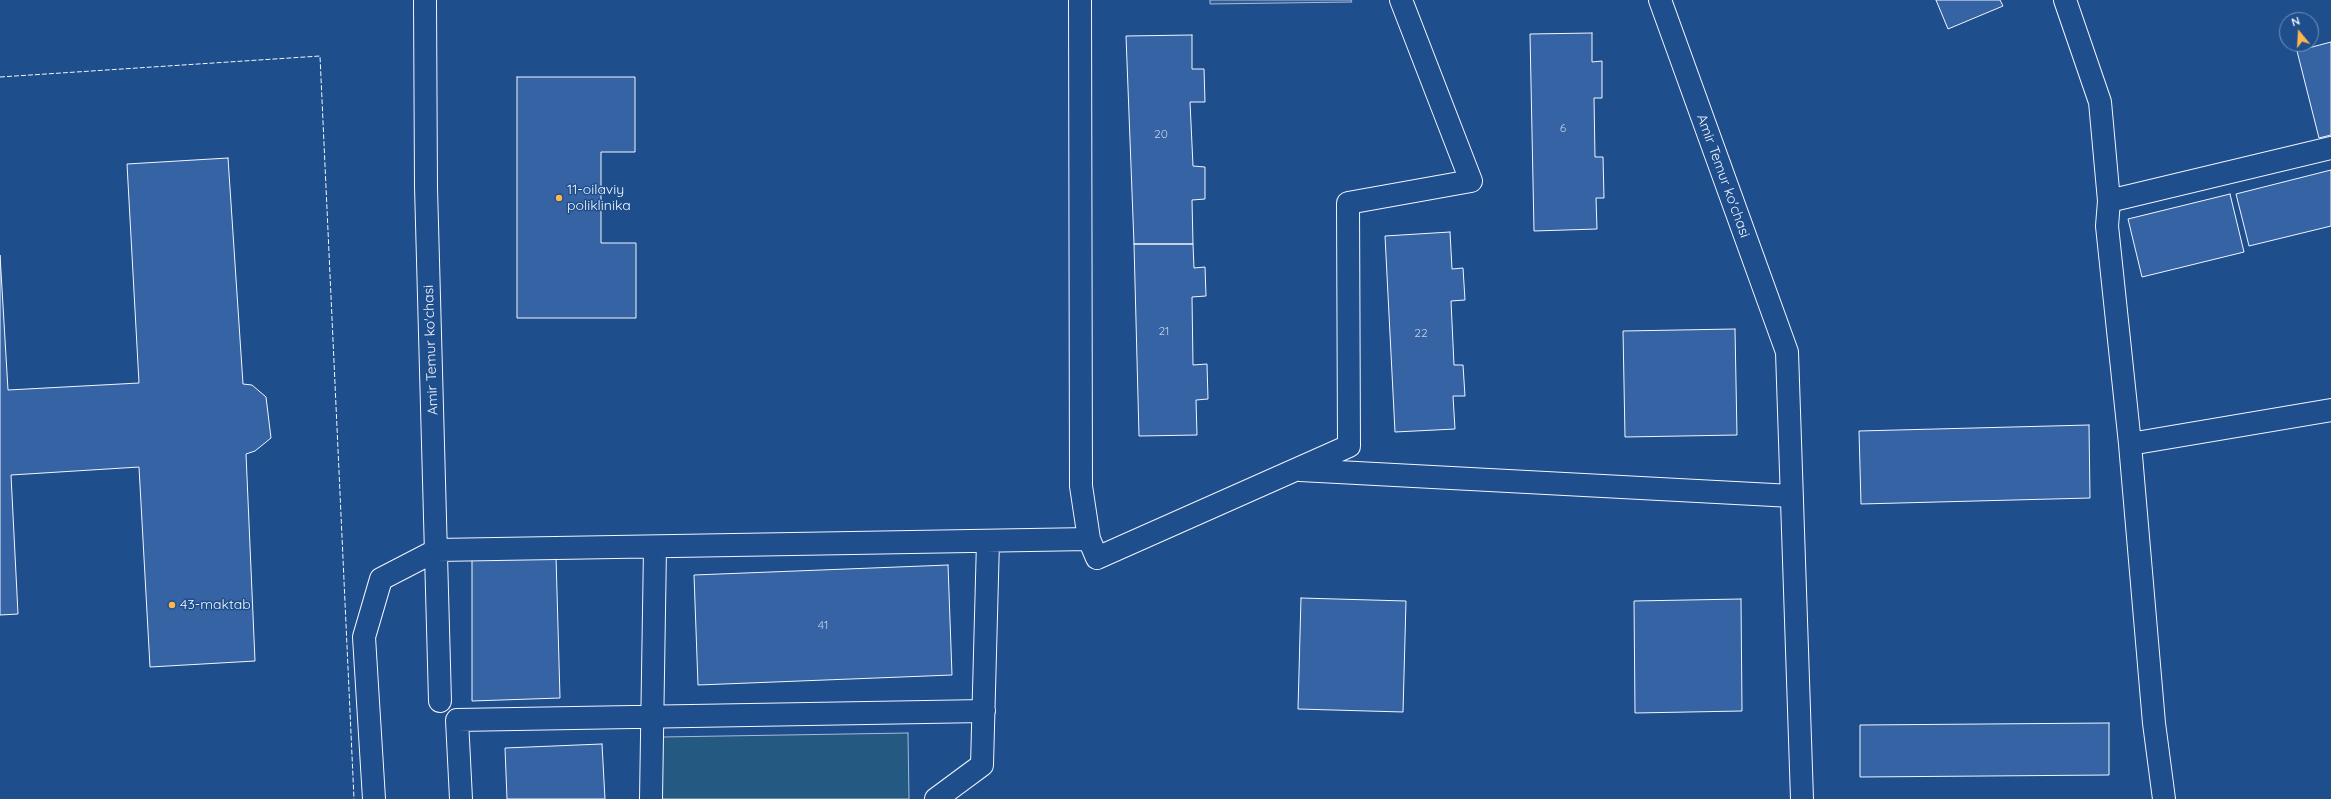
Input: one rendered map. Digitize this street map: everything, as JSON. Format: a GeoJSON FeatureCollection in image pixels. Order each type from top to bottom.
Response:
{"type":"FeatureCollection","features":[{"type":"Feature","properties":{"kind":"street","name":"Amir Temur ko'chasi"},"geometry":{"type":"LineString","coordinates":[[425,0],[426,188],[440,701]]}},
{"type":"Feature","properties":{"kind":"street"},"geometry":{"type":"LineString","coordinates":[[1080,0],[1081,486],[1089,539],[1097,558],[1349,446],[1348,203],[1471,181],[1401,0]]}},
{"type":"Feature","properties":{"kind":"street","name":"Amir Temur ko'chasi"},"geometry":{"type":"LineString","coordinates":[[1660,0],[1787,352],[1802,799]]}},
{"type":"Feature","properties":{"kind":"street"},"geometry":{"type":"LineString","coordinates":[[2066,0],[2100,102],[2109,201],[2106,226],[2130,444],[2154,723],[2164,799]]}},
{"type":"Feature","properties":{"kind":"street"},"geometry":{"type":"LineString","coordinates":[[2109,201],[2331,148]]}},
{"type":"Feature","properties":{"kind":"street"},"geometry":{"type":"LineString","coordinates":[[2130,444],[2331,410]]}},
{"type":"Feature","properties":{"kind":"street"},"geometry":{"type":"LineString","coordinates":[[1295,469],[1792,496]]}},
{"type":"Feature","properties":{"kind":"street"},"geometry":{"type":"LineString","coordinates":[[374,799],[364,637],[381,579],[437,550],[654,548],[1089,539]]}},
{"type":"Feature","properties":{"kind":"street"},"geometry":{"type":"LineString","coordinates":[[936,799],[982,765],[988,540]]}},
{"type":"Feature","properties":{"kind":"street"},"geometry":{"type":"LineString","coordinates":[[651,799],[654,548]]}},
{"type":"Feature","properties":{"kind":"street"},"geometry":{"type":"LineString","coordinates":[[461,799],[457,720],[651,715],[984,711]]}},
{"type":"Feature","properties":{"kind":"shaded area"},"geometry":{"type":"Polygon","coordinates":[[[1210,0],[1351,0],[1352,2],[1210,4],[1210,0]]]}},
{"type":"Feature","properties":{"kind":"shaded area"},"geometry":{"type":"Polygon","coordinates":[[[908,733],[909,799],[662,799],[662,737],[908,733]]]}},
{"type":"Feature","properties":{"kind":"building"},"geometry":{"type":"Polygon","coordinates":[[[1936,0],[2000,0],[2003,6],[1948,29],[1936,0]]]}},
{"type":"Feature","properties":{"kind":"building"},"geometry":{"type":"Polygon","coordinates":[[[1592,33],[1592,62],[1602,61],[1602,98],[1594,98],[1595,157],[1603,157],[1604,198],[1596,198],[1597,229],[1534,231],[1530,34],[1592,33]]]}},
{"type":"Feature","properties":{"kind":"building"},"geometry":{"type":"Polygon","coordinates":[[[1192,35],[1192,69],[1204,69],[1205,102],[1190,102],[1193,166],[1205,167],[1205,199],[1192,200],[1193,244],[1134,244],[1126,36],[1192,35]]]}},
{"type":"Feature","properties":{"kind":"building"},"geometry":{"type":"Polygon","coordinates":[[[2331,42],[2331,135],[2319,138],[2297,52],[2319,52],[2319,45],[2331,42]]]}},
{"type":"Feature","properties":{"kind":"building","name":"11-oilaviy poliklinika"},"geometry":{"type":"Polygon","coordinates":[[[517,77],[635,77],[635,152],[601,152],[601,243],[636,243],[636,318],[517,318],[517,77]]]}},
{"type":"Feature","properties":{"kind":"building"},"geometry":{"type":"Polygon","coordinates":[[[228,158],[243,384],[252,385],[266,397],[271,438],[255,451],[246,454],[255,661],[150,667],[139,467],[11,475],[18,614],[0,615],[0,255],[8,390],[139,383],[127,164],[228,158]]]}},
{"type":"Feature","properties":{"kind":"building"},"geometry":{"type":"Polygon","coordinates":[[[2331,170],[2331,226],[2249,246],[2236,194],[2331,170]]]}},
{"type":"Feature","properties":{"kind":"building"},"geometry":{"type":"Polygon","coordinates":[[[2230,194],[2244,252],[2142,277],[2128,219],[2230,194]]]}},
{"type":"Feature","properties":{"kind":"building"},"geometry":{"type":"Polygon","coordinates":[[[1450,232],[1452,269],[1463,268],[1465,300],[1451,301],[1454,365],[1463,365],[1465,396],[1453,396],[1455,429],[1395,432],[1385,236],[1450,232]]]}},
{"type":"Feature","properties":{"kind":"building"},"geometry":{"type":"Polygon","coordinates":[[[1134,244],[1193,244],[1194,268],[1205,267],[1206,296],[1192,297],[1193,365],[1207,364],[1208,399],[1196,400],[1197,435],[1139,436],[1134,244]]]}},
{"type":"Feature","properties":{"kind":"building"},"geometry":{"type":"Polygon","coordinates":[[[1735,329],[1737,435],[1625,437],[1623,331],[1735,329]]]}},
{"type":"Feature","properties":{"kind":"building"},"geometry":{"type":"Polygon","coordinates":[[[2089,425],[2090,498],[1861,504],[1859,431],[2089,425]]]}},
{"type":"Feature","properties":{"kind":"building"},"geometry":{"type":"Polygon","coordinates":[[[556,556],[560,698],[472,701],[472,559],[556,556]]]}},
{"type":"Feature","properties":{"kind":"building"},"geometry":{"type":"Polygon","coordinates":[[[948,565],[952,675],[698,685],[694,575],[948,565]]]}},
{"type":"Feature","properties":{"kind":"building"},"geometry":{"type":"Polygon","coordinates":[[[1301,598],[1406,601],[1403,712],[1298,709],[1301,598]]]}},
{"type":"Feature","properties":{"kind":"building"},"geometry":{"type":"Polygon","coordinates":[[[1741,599],[1742,711],[1635,713],[1634,601],[1741,599]]]}},
{"type":"Feature","properties":{"kind":"building"},"geometry":{"type":"Polygon","coordinates":[[[2109,723],[2109,775],[1860,777],[1860,725],[2109,723]]]}},
{"type":"Feature","properties":{"kind":"building"},"geometry":{"type":"Polygon","coordinates":[[[602,744],[605,799],[507,799],[505,748],[602,744]]]}},
{"type":"Feature","properties":{"kind":"fence"},"geometry":{"type":"LineString","coordinates":[[0,77],[320,56],[354,799]]}},
{"type":"Feature","properties":{"kind":"place","name":"11-oilaviy poliklinika"},"geometry":{"type":"Point","coordinates":[559,198]}},
{"type":"Feature","properties":{"kind":"place","name":"43-maktab"},"geometry":{"type":"Point","coordinates":[172,605]}}]}
